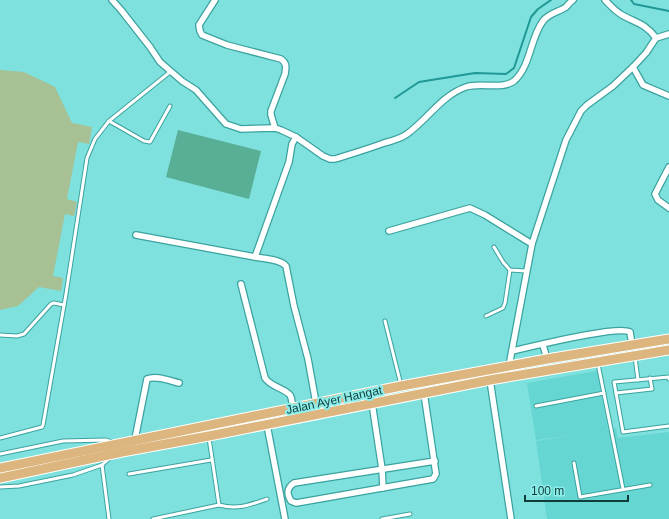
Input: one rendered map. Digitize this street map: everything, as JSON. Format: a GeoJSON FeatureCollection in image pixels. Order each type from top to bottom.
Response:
{"type":"FeatureCollection","features":[{"type":"Feature","properties":{"kind":"main road","name":"Jalan Ayer Hangat"},"geometry":{"type":"LineString","coordinates":[[0,468],[135,439],[401,386],[547,359],[669,339]]}},
{"type":"Feature","properties":{"kind":"main road","name":"Jalan Ayer Hangat"},"geometry":{"type":"LineString","coordinates":[[0,478],[122,452],[267,425],[490,380],[669,350]]}},
{"type":"Feature","properties":{"kind":"street"},"geometry":{"type":"LineString","coordinates":[[112,0],[150,47],[160,62],[170,72],[196,90],[226,124],[241,129],[275,128],[296,137],[323,156],[330,159],[335,159],[406,135],[447,98],[465,87],[474,85],[504,85],[512,82],[523,68],[540,26],[544,20],[566,7],[572,0]]}},
{"type":"Feature","properties":{"kind":"street"},"geometry":{"type":"LineString","coordinates":[[215,0],[199,25],[202,35],[227,45],[281,59],[285,62],[285,74],[271,111],[275,128]]}},
{"type":"Feature","properties":{"kind":"street"},"geometry":{"type":"LineString","coordinates":[[604,0],[622,14],[639,22],[656,38]]}},
{"type":"Feature","properties":{"kind":"street"},"geometry":{"type":"LineString","coordinates":[[509,366],[532,244],[557,165],[576,118],[586,105],[613,86],[633,67],[646,53],[656,38],[669,34]]}},
{"type":"Feature","properties":{"kind":"street"},"geometry":{"type":"LineString","coordinates":[[633,67],[643,85],[669,96]]}},
{"type":"Feature","properties":{"kind":"street"},"geometry":{"type":"LineString","coordinates":[[255,257],[288,166],[292,144],[296,137]]}},
{"type":"Feature","properties":{"kind":"street"},"geometry":{"type":"LineString","coordinates":[[669,167],[656,194],[658,200],[669,208]]}},
{"type":"Feature","properties":{"kind":"street"},"geometry":{"type":"LineString","coordinates":[[389,231],[470,208],[485,215],[532,244]]}},
{"type":"Feature","properties":{"kind":"street"},"geometry":{"type":"LineString","coordinates":[[136,235],[255,257],[284,264],[286,266],[294,306],[308,359],[316,403]]}},
{"type":"Feature","properties":{"kind":"street"},"geometry":{"type":"LineString","coordinates":[[241,284],[265,378],[273,386],[291,396],[293,408]]}},
{"type":"Feature","properties":{"kind":"street"},"geometry":{"type":"LineString","coordinates":[[512,351],[622,330],[630,332],[632,345]]}},
{"type":"Feature","properties":{"kind":"street"},"geometry":{"type":"LineString","coordinates":[[543,345],[547,359]]}},
{"type":"Feature","properties":{"kind":"street"},"geometry":{"type":"LineString","coordinates":[[135,439],[147,379],[151,377],[179,383]]}},
{"type":"Feature","properties":{"kind":"street"},"geometry":{"type":"LineString","coordinates":[[490,380],[511,519]]}},
{"type":"Feature","properties":{"kind":"street"},"geometry":{"type":"LineString","coordinates":[[424,393],[435,462],[436,474],[433,479],[296,503],[291,501],[287,492],[288,487],[294,482],[435,462]]}},
{"type":"Feature","properties":{"kind":"street"},"geometry":{"type":"LineString","coordinates":[[372,403],[382,469],[383,488]]}},
{"type":"Feature","properties":{"kind":"street"},"geometry":{"type":"LineString","coordinates":[[267,425],[286,519]]}},
{"type":"Feature","properties":{"kind":"lane"},"geometry":{"type":"LineString","coordinates":[[0,438],[43,426],[87,158],[95,139],[109,121],[170,72]]}},
{"type":"Feature","properties":{"kind":"lane"},"geometry":{"type":"LineString","coordinates":[[109,121],[147,142],[152,140],[170,106]]}},
{"type":"Feature","properties":{"kind":"lane"},"geometry":{"type":"LineString","coordinates":[[494,246],[503,262],[510,270],[526,271]]}},
{"type":"Feature","properties":{"kind":"lane"},"geometry":{"type":"LineString","coordinates":[[486,316],[503,308],[510,270]]}},
{"type":"Feature","properties":{"kind":"lane"},"geometry":{"type":"LineString","coordinates":[[0,335],[18,336],[24,334],[51,304],[54,303],[64,305]]}},
{"type":"Feature","properties":{"kind":"lane"},"geometry":{"type":"LineString","coordinates":[[385,321],[401,386]]}},
{"type":"Feature","properties":{"kind":"lane"},"geometry":{"type":"LineString","coordinates":[[635,356],[638,380]]}},
{"type":"Feature","properties":{"kind":"lane"},"geometry":{"type":"LineString","coordinates":[[598,362],[623,489]]}},
{"type":"Feature","properties":{"kind":"lane"},"geometry":{"type":"LineString","coordinates":[[669,379],[669,377],[650,378],[614,382],[623,432],[669,426]]}},
{"type":"Feature","properties":{"kind":"lane"},"geometry":{"type":"LineString","coordinates":[[616,393],[652,389],[650,378]]}},
{"type":"Feature","properties":{"kind":"lane"},"geometry":{"type":"LineString","coordinates":[[536,406],[604,393]]}},
{"type":"Feature","properties":{"kind":"lane"},"geometry":{"type":"LineString","coordinates":[[209,436],[211,460],[219,505]]}},
{"type":"Feature","properties":{"kind":"lane"},"geometry":{"type":"LineString","coordinates":[[0,454],[64,441],[106,440],[118,443]]}},
{"type":"Feature","properties":{"kind":"lane"},"geometry":{"type":"LineString","coordinates":[[0,487],[19,486],[73,475],[102,465],[112,456],[122,452]]}},
{"type":"Feature","properties":{"kind":"lane"},"geometry":{"type":"LineString","coordinates":[[129,474],[211,460]]}},
{"type":"Feature","properties":{"kind":"lane"},"geometry":{"type":"LineString","coordinates":[[574,463],[580,497],[650,485]]}},
{"type":"Feature","properties":{"kind":"lane"},"geometry":{"type":"LineString","coordinates":[[102,465],[109,519]]}},
{"type":"Feature","properties":{"kind":"lane"},"geometry":{"type":"LineString","coordinates":[[153,519],[219,505],[233,508],[267,500]]}},
{"type":"Feature","properties":{"kind":"lane"},"geometry":{"type":"LineString","coordinates":[[382,519],[410,514]]}},
{"type":"Feature","properties":{"kind":"shaded area"},"geometry":{"type":"Polygon","coordinates":[[[597,371],[608,429],[616,428],[618,438],[669,432],[669,519],[547,519],[536,441],[578,434],[536,440],[527,383],[597,371]]]}},
{"type":"Feature","properties":{"kind":"green space"},"geometry":{"type":"Polygon","coordinates":[[[0,70],[24,72],[55,87],[72,123],[92,127],[89,144],[78,142],[67,199],[77,202],[74,216],[65,214],[53,276],[63,278],[61,291],[39,287],[18,306],[0,310],[0,70]]]}},
{"type":"Feature","properties":{"kind":"building"},"geometry":{"type":"Polygon","coordinates":[[[178,130],[261,151],[249,199],[166,177],[178,130]]]}},
{"type":"Feature","properties":{"kind":"waterway"},"geometry":{"type":"LineString","coordinates":[[395,98],[419,82],[475,73],[506,74],[514,68],[531,17],[538,9],[551,0]]}},
{"type":"Feature","properties":{"kind":"waterway"},"geometry":{"type":"LineString","coordinates":[[631,0],[634,4],[669,11]]}}]}
